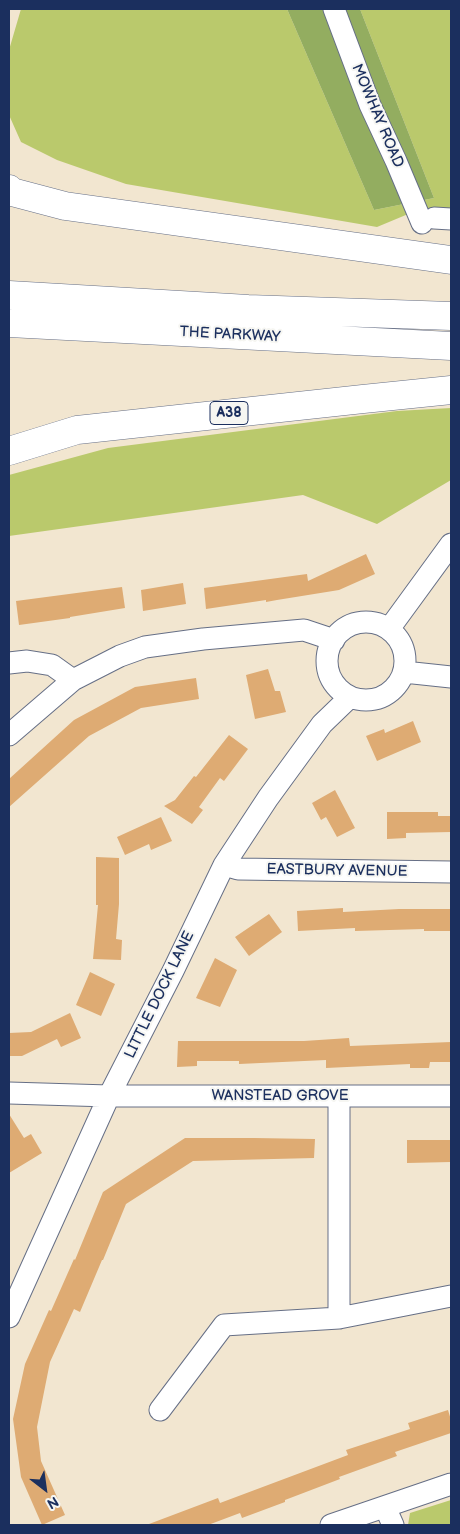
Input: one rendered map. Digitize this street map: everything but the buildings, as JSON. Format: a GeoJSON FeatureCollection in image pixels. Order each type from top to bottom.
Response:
{"type":"FeatureCollection","features":[{"type":"Feature","properties":{"kind":"highway"},"geometry":{"type":"LineString","coordinates":[[9,189],[12,192],[65,206],[451,260]]}},
{"type":"Feature","properties":{"kind":"highway","name":"THE PARKWAY"},"geometry":{"type":"LineString","coordinates":[[9,295],[248,309],[451,316]]}},
{"type":"Feature","properties":{"kind":"highway","name":"THE PARKWAY"},"geometry":{"type":"LineString","coordinates":[[9,323],[451,346]]}},
{"type":"Feature","properties":{"kind":"highway","name":"A38"},"geometry":{"type":"LineString","coordinates":[[9,451],[77,430],[451,390]]}},
{"type":"Feature","properties":{"kind":"street","name":"MOWHAY ROAD"},"geometry":{"type":"LineString","coordinates":[[334,9],[370,105],[396,161],[436,220]]}},
{"type":"Feature","properties":{"kind":"street"},"geometry":{"type":"LineString","coordinates":[[389,629],[451,544]]}},
{"type":"Feature","properties":{"kind":"street"},"geometry":{"type":"LineString","coordinates":[[363,622],[375,623],[389,629],[401,642],[405,658],[404,672],[394,688],[379,698],[363,700],[350,697],[336,686],[328,669],[328,652],[334,640],[345,628],[363,622]]}},
{"type":"Feature","properties":{"kind":"street"},"geometry":{"type":"LineString","coordinates":[[9,735],[73,680],[120,656],[145,647],[203,639],[304,630],[334,640]]}},
{"type":"Feature","properties":{"kind":"street"},"geometry":{"type":"LineString","coordinates":[[9,663],[27,661],[52,665],[73,680]]}},
{"type":"Feature","properties":{"kind":"street"},"geometry":{"type":"LineString","coordinates":[[404,672],[451,676]]}},
{"type":"Feature","properties":{"kind":"street","name":"LITTLE DOCK LANE"},"geometry":{"type":"LineString","coordinates":[[9,1317],[110,1096],[224,865],[268,798],[322,724],[350,697]]}},
{"type":"Feature","properties":{"kind":"street","name":"EASTBURY AVENUE"},"geometry":{"type":"LineString","coordinates":[[224,865],[238,869],[451,872]]}},
{"type":"Feature","properties":{"kind":"street","name":"WANSTEAD GROVE"},"geometry":{"type":"LineString","coordinates":[[9,1093],[110,1096],[451,1096]]}},
{"type":"Feature","properties":{"kind":"street"},"geometry":{"type":"LineString","coordinates":[[339,1096],[339,1318]]}},
{"type":"Feature","properties":{"kind":"street"},"geometry":{"type":"LineString","coordinates":[[160,1410],[224,1325],[339,1318],[451,1296]]}},
{"type":"Feature","properties":{"kind":"street"},"geometry":{"type":"LineString","coordinates":[[331,1525],[389,1516],[451,1484]]}},
{"type":"Feature","properties":{"kind":"green space"},"geometry":{"type":"Polygon","coordinates":[[[21,9],[287,9],[374,210],[434,198],[360,9],[451,9],[451,214],[432,214],[425,207],[377,227],[126,184],[57,160],[21,142],[9,115],[9,50],[21,9]]]}},
{"type":"Feature","properties":{"kind":"green space"},"geometry":{"type":"Polygon","coordinates":[[[287,9],[360,9],[434,198],[374,210],[287,9]]]}},
{"type":"Feature","properties":{"kind":"green space"},"geometry":{"type":"Polygon","coordinates":[[[451,408],[451,480],[377,524],[303,495],[9,536],[9,475],[108,448],[397,411],[451,408]]]}},
{"type":"Feature","properties":{"kind":"green space"},"geometry":{"type":"Polygon","coordinates":[[[451,1500],[451,1525],[408,1525],[410,1513],[451,1500]]]}}]}
